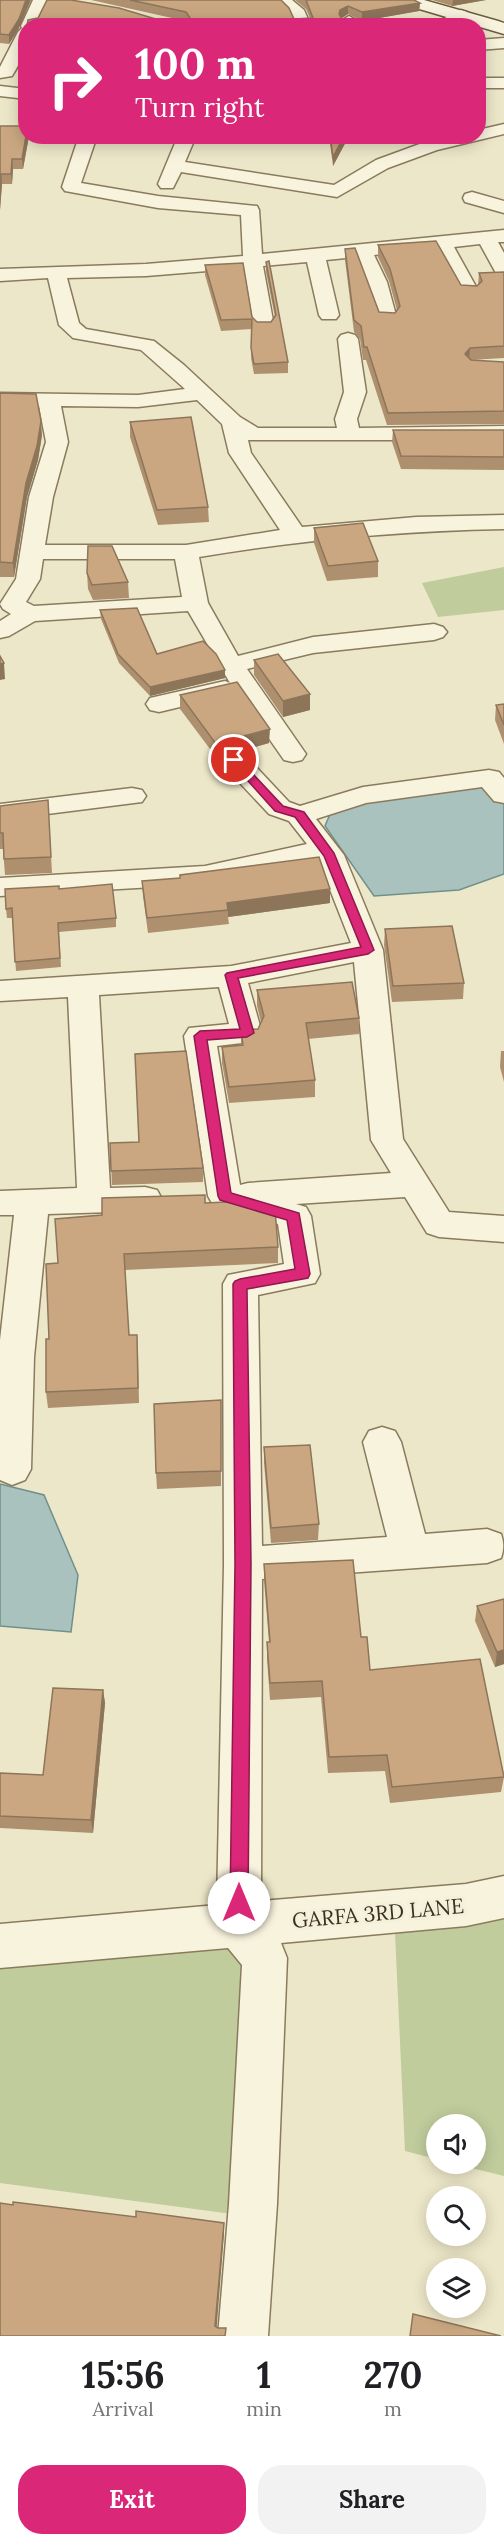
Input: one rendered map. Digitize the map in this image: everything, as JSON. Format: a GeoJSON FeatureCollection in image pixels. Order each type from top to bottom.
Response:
{"type":"FeatureCollection","features":[{"type":"Feature","properties":{"kind":"street"},"geometry":{"type":"LineString","coordinates":[[32,18],[40,0]]}},
{"type":"Feature","properties":{"kind":"street"},"geometry":{"type":"LineString","coordinates":[[283,0],[298,13],[300,18]]}},
{"type":"Feature","properties":{"kind":"street"},"geometry":{"type":"LineString","coordinates":[[410,0],[427,8],[469,18]]}},
{"type":"Feature","properties":{"kind":"street"},"geometry":{"type":"LineString","coordinates":[[453,18],[460,15]]}},
{"type":"Feature","properties":{"kind":"street"},"geometry":{"type":"LineString","coordinates":[[486,23],[504,29]]}},
{"type":"Feature","properties":{"kind":"street"},"geometry":{"type":"LineString","coordinates":[[486,44],[504,43]]}},
{"type":"Feature","properties":{"kind":"street"},"geometry":{"type":"LineString","coordinates":[[0,73],[6,72],[18,62]]}},
{"type":"Feature","properties":{"kind":"street"},"geometry":{"type":"LineString","coordinates":[[486,83],[504,83]]}},
{"type":"Feature","properties":{"kind":"street"},"geometry":{"type":"LineString","coordinates":[[0,91],[18,93]]}},
{"type":"Feature","properties":{"kind":"street"},"geometry":{"type":"LineString","coordinates":[[486,133],[504,129]]}},
{"type":"Feature","properties":{"kind":"street"},"geometry":{"type":"LineString","coordinates":[[85,144],[71,187],[158,202],[250,210],[253,262],[264,326]]}},
{"type":"Feature","properties":{"kind":"street"},"geometry":{"type":"LineString","coordinates":[[158,202],[184,144]]}},
{"type":"Feature","properties":{"kind":"street"},"geometry":{"type":"LineString","coordinates":[[176,166],[337,191],[382,164],[439,144]]}},
{"type":"Feature","properties":{"kind":"street"},"geometry":{"type":"LineString","coordinates":[[472,198],[504,207]]}},
{"type":"Feature","properties":{"kind":"street"},"geometry":{"type":"LineString","coordinates":[[0,275],[111,272],[253,262],[495,237],[504,271]]}},
{"type":"Feature","properties":{"kind":"street"},"geometry":{"type":"LineString","coordinates":[[442,243],[469,292]]}},
{"type":"Feature","properties":{"kind":"street"},"geometry":{"type":"LineString","coordinates":[[363,252],[377,282],[387,319]]}},
{"type":"Feature","properties":{"kind":"street"},"geometry":{"type":"LineString","coordinates":[[315,256],[329,315]]}},
{"type":"Feature","properties":{"kind":"street"},"geometry":{"type":"LineString","coordinates":[[56,272],[69,325],[80,334],[147,345],[177,369],[232,422],[254,435],[504,433]]}},
{"type":"Feature","properties":{"kind":"street"},"geometry":{"type":"LineString","coordinates":[[348,339],[355,392],[346,419],[349,434]]}},
{"type":"Feature","properties":{"kind":"street"},"geometry":{"type":"LineString","coordinates":[[0,399],[138,401],[202,393]]}},
{"type":"Feature","properties":{"kind":"street"},"geometry":{"type":"LineString","coordinates":[[29,614],[12,604],[28,579],[42,497],[57,442],[49,400]]}},
{"type":"Feature","properties":{"kind":"street"},"geometry":{"type":"LineString","coordinates":[[232,422],[240,453],[295,535]]}},
{"type":"Feature","properties":{"kind":"street"},"geometry":{"type":"LineString","coordinates":[[33,552],[186,552],[295,535],[416,524],[504,522]]}},
{"type":"Feature","properties":{"kind":"street"},"geometry":{"type":"LineString","coordinates":[[186,552],[196,603],[238,674],[293,754]]}},
{"type":"Feature","properties":{"kind":"street"},"geometry":{"type":"LineString","coordinates":[[0,631],[29,614],[196,603]]}},
{"type":"Feature","properties":{"kind":"street"},"geometry":{"type":"LineString","coordinates":[[159,705],[313,645],[434,632]]}},
{"type":"Feature","properties":{"kind":"street"},"geometry":{"type":"LineString","coordinates":[[234,760],[279,808],[300,815],[325,849],[368,950],[387,1140],[438,1224],[504,1229]]}},
{"type":"Feature","properties":{"kind":"street"},"geometry":{"type":"LineString","coordinates":[[300,815],[363,795],[489,778],[504,795]]}},
{"type":"Feature","properties":{"kind":"street"},"geometry":{"type":"LineString","coordinates":[[0,812],[132,796]]}},
{"type":"Feature","properties":{"kind":"street"},"geometry":{"type":"LineString","coordinates":[[0,887],[205,875],[325,849]]}},
{"type":"Feature","properties":{"kind":"street"},"geometry":{"type":"LineString","coordinates":[[0,991],[231,975],[368,950]]}},
{"type":"Feature","properties":{"kind":"street"},"geometry":{"type":"LineString","coordinates":[[197,1197],[200,1036],[247,1033],[231,975]]}},
{"type":"Feature","properties":{"kind":"street"},"geometry":{"type":"LineString","coordinates":[[83,985],[94,1200]]}},
{"type":"Feature","properties":{"kind":"street"},"geometry":{"type":"LineString","coordinates":[[12,1470],[16,1357],[12,1283],[16,1202],[197,1197],[414,1184]]}},
{"type":"Feature","properties":{"kind":"street"},"geometry":{"type":"LineString","coordinates":[[197,1197],[294,1216],[303,1274],[240,1284],[243,1564],[239,1926],[265,1958],[253,2204],[243,2336]]}},
{"type":"Feature","properties":{"kind":"street"},"geometry":{"type":"LineString","coordinates":[[382,1442],[410,1552]]}},
{"type":"Feature","properties":{"kind":"street"},"geometry":{"type":"LineString","coordinates":[[243,1564],[487,1546]]}},
{"type":"Feature","properties":{"kind":"street","name":"GARFA 3RD LANE"},"geometry":{"type":"LineString","coordinates":[[0,1946],[466,1905],[504,1897]]}},
{"type":"Feature","properties":{"kind":"green space"},"geometry":{"type":"Polygon","coordinates":[[[504,567],[504,610],[438,617],[422,583],[504,567]]]}},
{"type":"Feature","properties":{"kind":"green space"},"geometry":{"type":"Polygon","coordinates":[[[504,1912],[504,2176],[486,2172],[486,2114],[426,2114],[426,2156],[405,2151],[395,1933],[504,1912]]]}},
{"type":"Feature","properties":{"kind":"green space"},"geometry":{"type":"Polygon","coordinates":[[[220,1937],[254,1965],[247,2216],[0,2183],[0,1959],[220,1937]]]}},
{"type":"Feature","properties":{"kind":"water"},"geometry":{"type":"Polygon","coordinates":[[[472,784],[496,787],[504,798],[504,874],[459,890],[374,896],[325,826],[330,814],[379,796],[472,784]]]}},
{"type":"Feature","properties":{"kind":"water"},"geometry":{"type":"Polygon","coordinates":[[[0,1484],[44,1495],[78,1575],[71,1632],[0,1626],[0,1484]]]}},
{"type":"Feature","properties":{"kind":"building"},"geometry":{"type":"Polygon","coordinates":[[[0,0],[26,0],[19,18],[9,35],[0,34],[0,0]]]}},
{"type":"Feature","properties":{"kind":"building"},"geometry":{"type":"Polygon","coordinates":[[[47,0],[71,0],[119,8],[152,18],[38,18],[47,0]]]}},
{"type":"Feature","properties":{"kind":"building"},"geometry":{"type":"Polygon","coordinates":[[[130,0],[281,0],[289,8],[294,18],[190,18],[186,12],[130,0]]]}},
{"type":"Feature","properties":{"kind":"building"},"geometry":{"type":"Polygon","coordinates":[[[306,0],[414,0],[420,3],[362,12],[348,6],[340,10],[341,18],[313,18],[306,0]]]}},
{"type":"Feature","properties":{"kind":"building"},"geometry":{"type":"Polygon","coordinates":[[[0,126],[18,126],[18,144],[25,144],[22,159],[12,159],[11,174],[1,174],[0,188],[0,126]]]}},
{"type":"Feature","properties":{"kind":"building"},"geometry":{"type":"Polygon","coordinates":[[[331,144],[340,144],[333,157],[331,144]]]}},
{"type":"Feature","properties":{"kind":"building"},"geometry":{"type":"Polygon","coordinates":[[[436,241],[461,285],[477,286],[482,281],[479,273],[504,272],[504,346],[470,348],[465,354],[471,360],[504,362],[504,411],[388,413],[367,347],[364,347],[361,326],[354,320],[345,249],[355,248],[379,312],[395,313],[400,306],[390,269],[378,245],[436,241]]]}},
{"type":"Feature","properties":{"kind":"building"},"geometry":{"type":"Polygon","coordinates":[[[269,261],[288,362],[254,364],[251,348],[252,319],[221,320],[205,265],[243,263],[252,317],[257,322],[271,322],[276,315],[266,262],[269,261]]]}},
{"type":"Feature","properties":{"kind":"building"},"geometry":{"type":"Polygon","coordinates":[[[0,393],[36,394],[41,421],[37,446],[26,483],[13,563],[0,562],[0,393]]]}},
{"type":"Feature","properties":{"kind":"building"},"geometry":{"type":"Polygon","coordinates":[[[191,417],[208,507],[157,510],[130,422],[191,417]]]}},
{"type":"Feature","properties":{"kind":"building"},"geometry":{"type":"Polygon","coordinates":[[[393,430],[504,430],[504,457],[401,456],[393,430]]]}},
{"type":"Feature","properties":{"kind":"building"},"geometry":{"type":"Polygon","coordinates":[[[363,523],[378,561],[328,566],[314,528],[363,523]]]}},
{"type":"Feature","properties":{"kind":"building"},"geometry":{"type":"Polygon","coordinates":[[[88,546],[112,546],[128,582],[92,585],[87,573],[88,546]]]}},
{"type":"Feature","properties":{"kind":"building"},"geometry":{"type":"Polygon","coordinates":[[[137,608],[157,654],[203,641],[216,654],[225,670],[150,687],[118,654],[100,610],[137,608]]]}},
{"type":"Feature","properties":{"kind":"building"},"geometry":{"type":"Polygon","coordinates":[[[278,654],[310,694],[283,701],[254,660],[278,654]]]}},
{"type":"Feature","properties":{"kind":"building"},"geometry":{"type":"Polygon","coordinates":[[[237,682],[270,729],[240,737],[223,738],[216,744],[180,695],[237,682]]]}},
{"type":"Feature","properties":{"kind":"building"},"geometry":{"type":"Polygon","coordinates":[[[504,704],[504,725],[496,705],[504,704]]]}},
{"type":"Feature","properties":{"kind":"building"},"geometry":{"type":"Polygon","coordinates":[[[48,800],[51,857],[4,859],[3,833],[0,833],[0,806],[48,800]]]}},
{"type":"Feature","properties":{"kind":"building"},"geometry":{"type":"Polygon","coordinates":[[[319,857],[330,889],[227,903],[228,910],[147,918],[142,881],[180,878],[180,875],[319,857]]]}},
{"type":"Feature","properties":{"kind":"building"},"geometry":{"type":"Polygon","coordinates":[[[112,884],[116,918],[58,923],[60,958],[15,962],[12,908],[6,909],[5,889],[59,886],[59,889],[112,884]]]}},
{"type":"Feature","properties":{"kind":"building"},"geometry":{"type":"Polygon","coordinates":[[[452,926],[464,983],[393,986],[385,929],[452,926]]]}},
{"type":"Feature","properties":{"kind":"building"},"geometry":{"type":"Polygon","coordinates":[[[352,982],[359,1018],[306,1023],[315,1080],[229,1087],[222,1047],[243,1045],[241,1030],[258,1029],[264,1016],[257,990],[352,982]]]}},
{"type":"Feature","properties":{"kind":"building"},"geometry":{"type":"Polygon","coordinates":[[[186,1051],[203,1168],[111,1171],[110,1143],[139,1142],[135,1054],[186,1051]]]}},
{"type":"Feature","properties":{"kind":"building"},"geometry":{"type":"Polygon","coordinates":[[[205,1195],[205,1203],[247,1201],[275,1209],[278,1247],[124,1254],[129,1335],[137,1335],[138,1388],[46,1392],[46,1339],[49,1339],[46,1264],[58,1263],[55,1219],[102,1215],[102,1198],[205,1195]]]}},
{"type":"Feature","properties":{"kind":"building"},"geometry":{"type":"Polygon","coordinates":[[[221,1400],[221,1471],[156,1473],[154,1404],[221,1400]]]}},
{"type":"Feature","properties":{"kind":"building"},"geometry":{"type":"Polygon","coordinates":[[[310,1445],[319,1524],[271,1528],[264,1447],[310,1445]]]}},
{"type":"Feature","properties":{"kind":"building"},"geometry":{"type":"Polygon","coordinates":[[[353,1560],[361,1637],[367,1637],[370,1670],[480,1659],[504,1777],[392,1787],[387,1755],[329,1757],[322,1681],[270,1683],[267,1642],[270,1642],[264,1564],[353,1560]]]}},
{"type":"Feature","properties":{"kind":"building"},"geometry":{"type":"Polygon","coordinates":[[[504,1599],[504,1650],[497,1652],[477,1606],[504,1599]]]}},
{"type":"Feature","properties":{"kind":"building"},"geometry":{"type":"Polygon","coordinates":[[[53,1688],[103,1690],[91,1820],[0,1816],[0,1773],[43,1775],[53,1688]]]}},
{"type":"Feature","properties":{"kind":"building"},"geometry":{"type":"Polygon","coordinates":[[[13,2202],[136,2217],[136,2211],[224,2223],[215,2326],[226,2328],[225,2336],[0,2336],[0,2203],[13,2205],[13,2202]]]}},
{"type":"Feature","properties":{"kind":"building"},"geometry":{"type":"Polygon","coordinates":[[[413,2314],[501,2336],[410,2336],[413,2314]]]}},
{"type":"Feature","properties":{"kind":"route"},"geometry":{"type":"LineString","coordinates":[[234,760],[279,808],[300,815],[330,855],[368,950],[231,975],[247,1033],[200,1036],[225,1196],[294,1216],[303,1274],[240,1284],[243,1564],[239,1903]]}}]}
